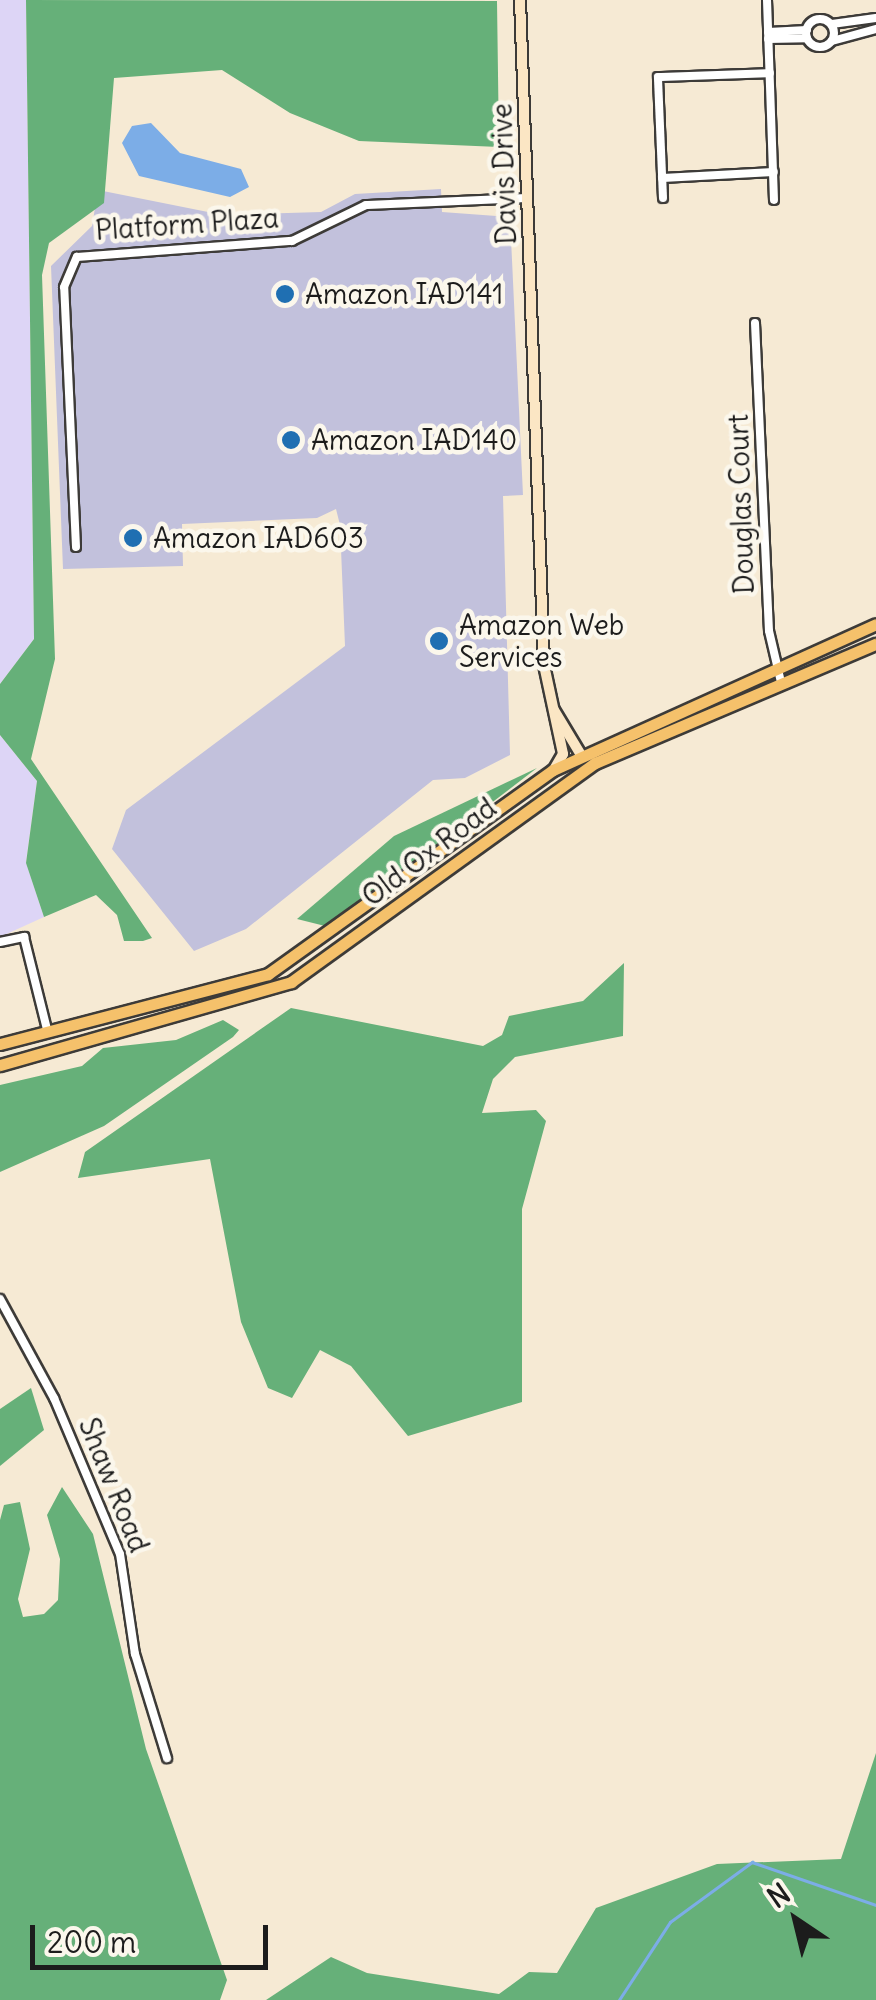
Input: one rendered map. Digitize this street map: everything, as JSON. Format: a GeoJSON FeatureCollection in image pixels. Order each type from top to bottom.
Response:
{"type":"FeatureCollection","features":[{"type":"Feature","properties":{"kind":"main road","name":"Old Ox Road"},"geometry":{"type":"LineString","coordinates":[[0,1044],[48,1029],[228,988],[292,962],[554,768],[876,624]]}},
{"type":"Feature","properties":{"kind":"main road","name":"Old Ox Road"},"geometry":{"type":"LineString","coordinates":[[0,1065],[291,982],[569,779],[781,682],[876,644]]}},
{"type":"Feature","properties":{"kind":"main road"},"geometry":{"type":"LineString","coordinates":[[569,779],[581,755]]}},
{"type":"Feature","properties":{"kind":"street","name":"Davis Drive"},"geometry":{"type":"LineString","coordinates":[[520,0],[551,705],[564,754],[554,768]]}},
{"type":"Feature","properties":{"kind":"street"},"geometry":{"type":"LineString","coordinates":[[766,0],[774,200]]}},
{"type":"Feature","properties":{"kind":"street"},"geometry":{"type":"LineString","coordinates":[[807,34],[817,20],[830,24],[876,18]]}},
{"type":"Feature","properties":{"kind":"street"},"geometry":{"type":"LineString","coordinates":[[830,24],[832,41]]}},
{"type":"Feature","properties":{"kind":"street"},"geometry":{"type":"LineString","coordinates":[[807,34],[816,47],[876,29]]}},
{"type":"Feature","properties":{"kind":"street"},"geometry":{"type":"LineString","coordinates":[[768,36],[807,34]]}},
{"type":"Feature","properties":{"kind":"street"},"geometry":{"type":"LineString","coordinates":[[662,198],[658,77],[770,74]]}},
{"type":"Feature","properties":{"kind":"street"},"geometry":{"type":"LineString","coordinates":[[662,178],[774,172]]}},
{"type":"Feature","properties":{"kind":"street","name":"Platform Plaza"},"geometry":{"type":"LineString","coordinates":[[76,547],[64,287],[77,256],[292,240],[366,206],[528,198]]}},
{"type":"Feature","properties":{"kind":"street","name":"Douglas Court"},"geometry":{"type":"LineString","coordinates":[[756,323],[775,666],[781,682]]}},
{"type":"Feature","properties":{"kind":"street","name":"Davis Drive"},"geometry":{"type":"LineString","coordinates":[[551,705],[581,755]]}},
{"type":"Feature","properties":{"kind":"street"},"geometry":{"type":"LineString","coordinates":[[0,942],[24,936],[48,1029]]}},
{"type":"Feature","properties":{"kind":"street","name":"Shaw Road"},"geometry":{"type":"LineString","coordinates":[[0,1299],[46,1382],[120,1554],[134,1654],[167,1758]]}},
{"type":"Feature","properties":{"kind":"shaded area"},"geometry":{"type":"Polygon","coordinates":[[[0,0],[26,0],[34,639],[0,684],[0,0]]]}},
{"type":"Feature","properties":{"kind":"shaded area"},"geometry":{"type":"Polygon","coordinates":[[[441,189],[442,212],[510,217],[523,495],[503,496],[510,755],[465,778],[433,780],[246,929],[194,951],[112,849],[126,810],[345,646],[340,525],[336,509],[317,518],[182,524],[183,566],[63,569],[51,266],[92,226],[98,190],[223,215],[321,212],[355,194],[441,189]]]}},
{"type":"Feature","properties":{"kind":"shaded area"},"geometry":{"type":"Polygon","coordinates":[[[0,735],[37,781],[26,862],[44,917],[0,937],[0,735]]]}},
{"type":"Feature","properties":{"kind":"green space"},"geometry":{"type":"Polygon","coordinates":[[[26,0],[497,1],[499,147],[359,141],[290,113],[222,70],[114,78],[104,203],[49,243],[42,275],[55,659],[31,759],[152,938],[143,941],[124,941],[117,915],[96,895],[44,917],[26,863],[37,781],[0,735],[0,684],[34,639],[26,0]]]}},
{"type":"Feature","properties":{"kind":"green space"},"geometry":{"type":"Polygon","coordinates":[[[537,768],[329,927],[297,919],[394,836],[537,768]]]}},
{"type":"Feature","properties":{"kind":"green space"},"geometry":{"type":"Polygon","coordinates":[[[624,963],[623,1036],[515,1057],[493,1079],[482,1113],[536,1110],[546,1121],[522,1209],[522,1402],[408,1436],[351,1366],[320,1350],[292,1398],[268,1388],[241,1322],[210,1159],[78,1178],[85,1152],[291,1008],[483,1046],[502,1035],[509,1016],[583,1001],[624,963]]]}},
{"type":"Feature","properties":{"kind":"green space"},"geometry":{"type":"Polygon","coordinates":[[[223,1020],[239,1030],[233,1037],[104,1126],[0,1172],[0,1085],[82,1066],[103,1048],[176,1040],[223,1020]]]}},
{"type":"Feature","properties":{"kind":"green space"},"geometry":{"type":"Polygon","coordinates":[[[31,1388],[44,1430],[0,1466],[0,1409],[31,1388]]]}},
{"type":"Feature","properties":{"kind":"green space"},"geometry":{"type":"Polygon","coordinates":[[[62,1487],[93,1534],[146,1749],[227,1980],[220,2000],[0,2000],[0,1520],[4,1505],[20,1502],[30,1549],[18,1599],[23,1617],[44,1614],[58,1600],[60,1559],[47,1515],[62,1487]]]}},
{"type":"Feature","properties":{"kind":"green space"},"geometry":{"type":"Polygon","coordinates":[[[876,1753],[876,2000],[266,2000],[331,1957],[367,1973],[499,1994],[529,1972],[557,1973],[596,1908],[717,1864],[841,1859],[876,1753]]]}},
{"type":"Feature","properties":{"kind":"water"},"geometry":{"type":"Polygon","coordinates":[[[151,123],[180,153],[241,169],[249,187],[230,197],[139,176],[122,143],[132,126],[151,123]]]}},
{"type":"Feature","properties":{"kind":"waterway"},"geometry":{"type":"LineString","coordinates":[[619,2000],[670,1922],[752,1862],[876,1905]]}},
{"type":"Feature","properties":{"kind":"place","name":"Amazon IAD141"},"geometry":{"type":"Point","coordinates":[285,294]}},
{"type":"Feature","properties":{"kind":"place","name":"Amazon IAD140"},"geometry":{"type":"Point","coordinates":[291,440]}},
{"type":"Feature","properties":{"kind":"place","name":"Amazon IAD603"},"geometry":{"type":"Point","coordinates":[133,538]}},
{"type":"Feature","properties":{"kind":"place","name":"Amazon Web Services"},"geometry":{"type":"Point","coordinates":[439,641]}}]}
